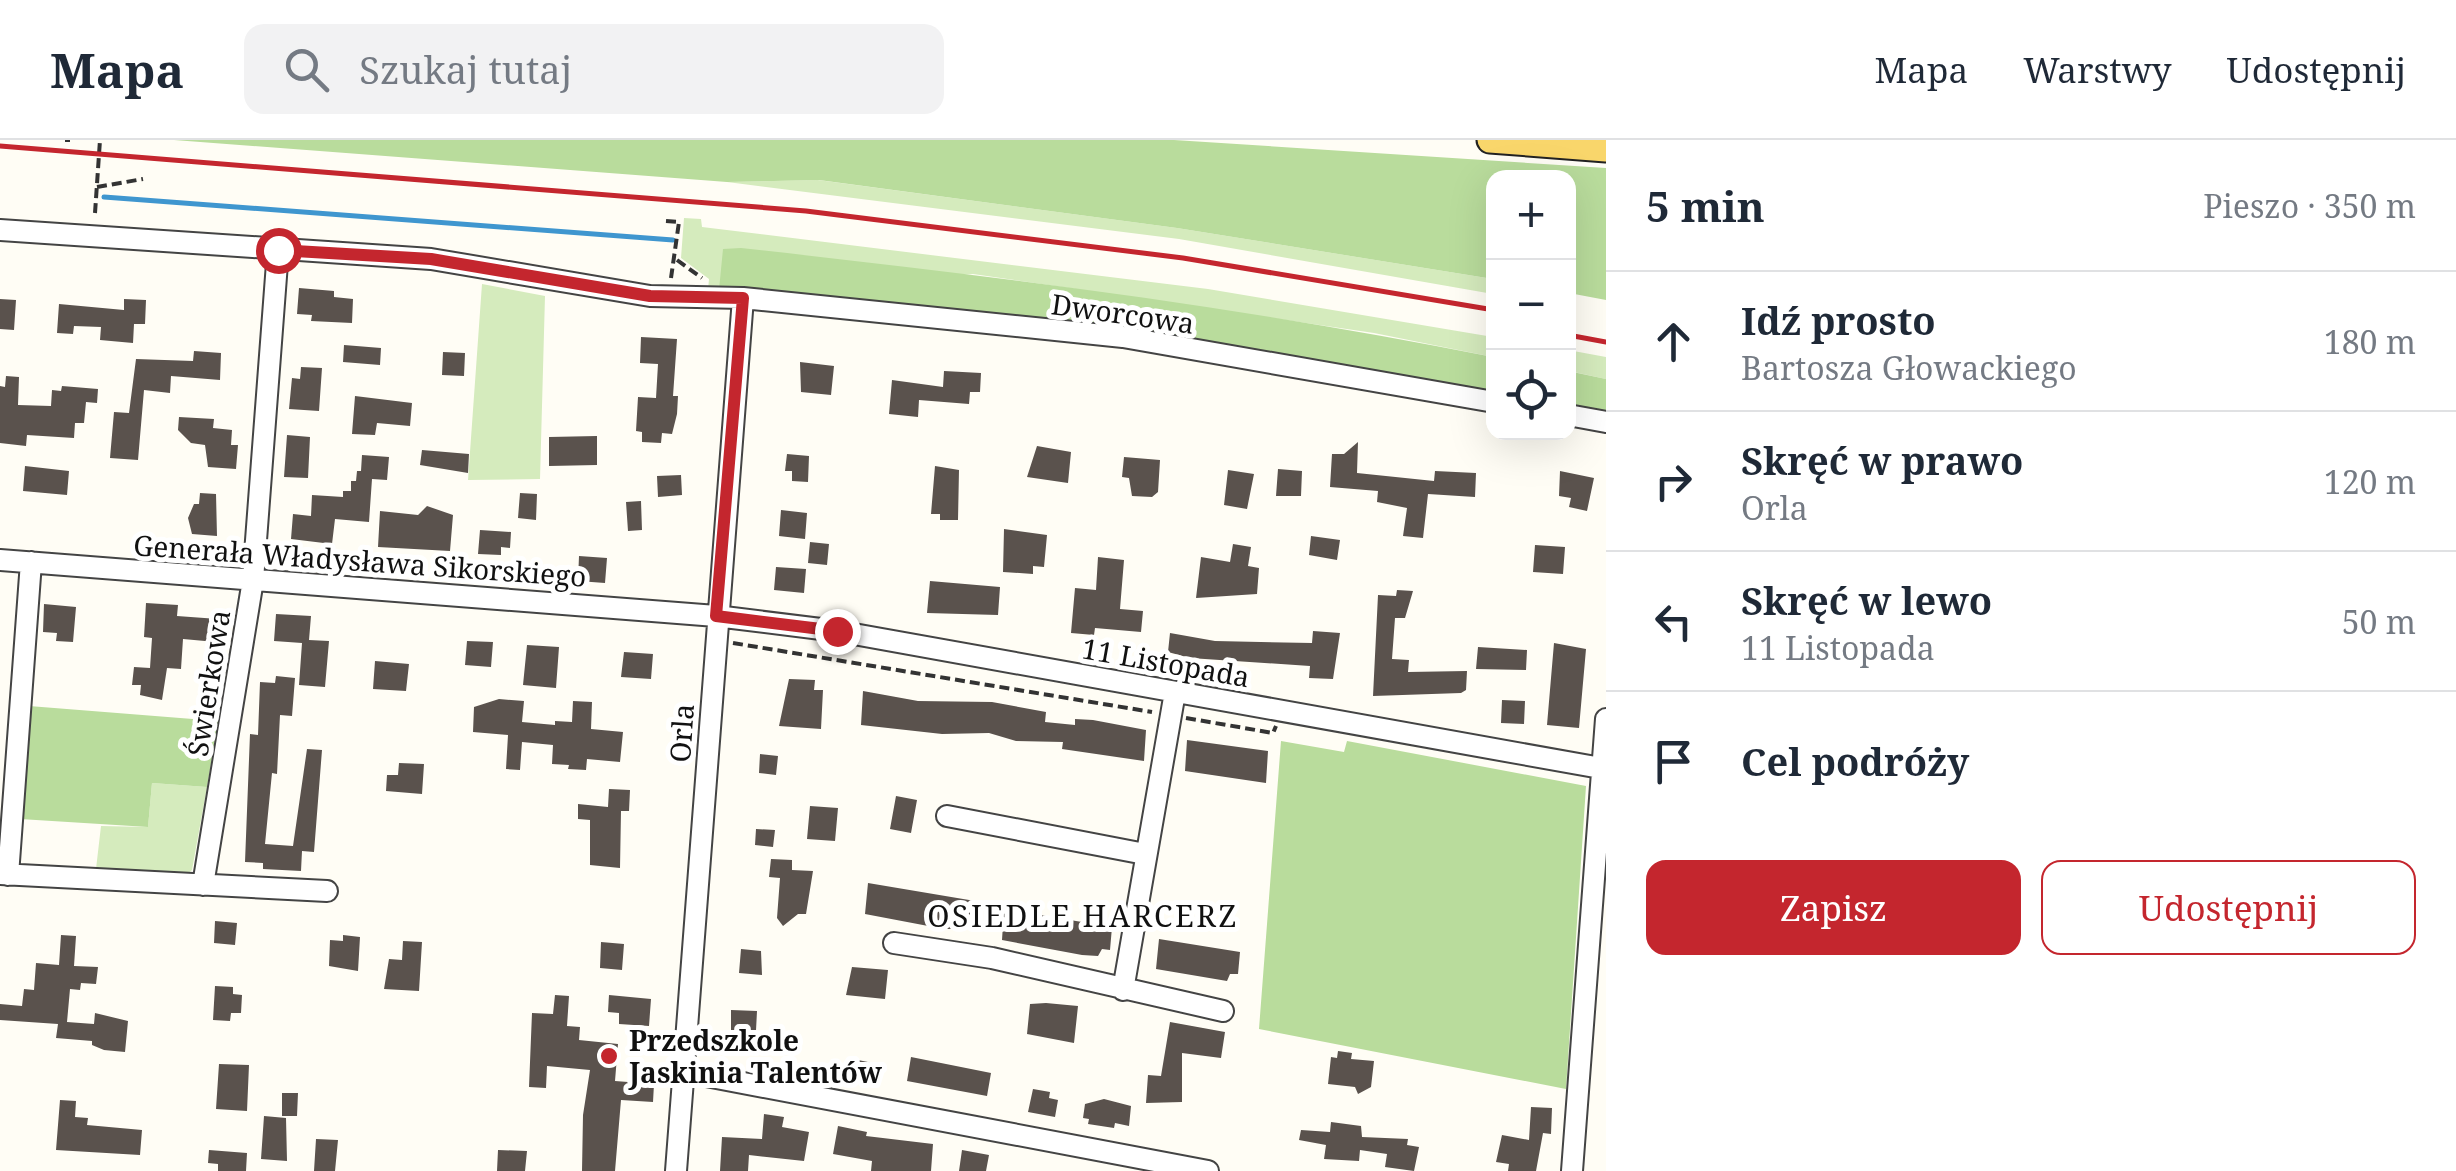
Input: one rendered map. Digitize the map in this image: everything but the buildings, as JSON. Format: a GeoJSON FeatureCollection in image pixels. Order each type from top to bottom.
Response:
{"type":"FeatureCollection","features":[{"type":"Feature","properties":{"kind":"main road"},"geometry":{"type":"LineString","coordinates":[[1490,140],[1606,149]]}},
{"type":"Feature","properties":{"kind":"street","name":"Dworcowa"},"geometry":{"type":"LineString","coordinates":[[0,230],[431,259],[650,296],[743,298],[1123,337],[1486,401]]}},
{"type":"Feature","properties":{"kind":"street","name":"Świerkowa"},"geometry":{"type":"LineString","coordinates":[[203,884],[252,580],[278,250]]}},
{"type":"Feature","properties":{"kind":"street","name":"Orla"},"geometry":{"type":"LineString","coordinates":[[676,1171],[743,298]]}},
{"type":"Feature","properties":{"kind":"street"},"geometry":{"type":"LineString","coordinates":[[1576,416],[1606,422]]}},
{"type":"Feature","properties":{"kind":"street","name":"Generała Władysława Sikorskiego"},"geometry":{"type":"LineString","coordinates":[[0,560],[716,616]]}},
{"type":"Feature","properties":{"kind":"street"},"geometry":{"type":"LineString","coordinates":[[31,562],[4,875],[327,891]]}},
{"type":"Feature","properties":{"kind":"street","name":"11 Listopada"},"geometry":{"type":"LineString","coordinates":[[716,616],[837,631],[1605,768]]}},
{"type":"Feature","properties":{"kind":"street"},"geometry":{"type":"LineString","coordinates":[[1124,990],[1175,692]]}},
{"type":"Feature","properties":{"kind":"street"},"geometry":{"type":"LineString","coordinates":[[1572,1171],[1576,1072],[1605,768],[1606,719]]}},
{"type":"Feature","properties":{"kind":"street"},"geometry":{"type":"LineString","coordinates":[[947,816],[1145,854]]}},
{"type":"Feature","properties":{"kind":"street"},"geometry":{"type":"LineString","coordinates":[[894,943],[992,958],[1223,1012]]}},
{"type":"Feature","properties":{"kind":"street"},"geometry":{"type":"LineString","coordinates":[[686,1072],[1208,1171]]}},
{"type":"Feature","properties":{"kind":"path"},"geometry":{"type":"LineString","coordinates":[[95,213],[100,140]]}},
{"type":"Feature","properties":{"kind":"path"},"geometry":{"type":"LineString","coordinates":[[96,187],[143,179]]}},
{"type":"Feature","properties":{"kind":"path"},"geometry":{"type":"LineString","coordinates":[[666,221],[679,222],[671,279]]}},
{"type":"Feature","properties":{"kind":"path"},"geometry":{"type":"LineString","coordinates":[[676,259],[704,280],[703,287]]}},
{"type":"Feature","properties":{"kind":"green space"},"geometry":{"type":"Polygon","coordinates":[[[174,140],[1174,140],[1606,168],[1606,300],[1576,294],[1576,170],[1486,170],[1486,278],[1177,228],[819,180],[727,182],[174,140]]]}},
{"type":"Feature","properties":{"kind":"green space"},"geometry":{"type":"Polygon","coordinates":[[[818,180],[1177,228],[1486,278],[1486,293],[1179,239],[727,182],[818,180]]]}},
{"type":"Feature","properties":{"kind":"green space"},"geometry":{"type":"Polygon","coordinates":[[[684,218],[701,219],[702,227],[1208,289],[1486,336],[1486,356],[1374,333],[973,274],[708,290],[709,279],[681,258],[684,218]]]}},
{"type":"Feature","properties":{"kind":"green space"},"geometry":{"type":"Polygon","coordinates":[[[741,248],[1118,294],[1400,339],[1486,356],[1486,392],[1104,327],[719,290],[723,249],[741,248]]]}},
{"type":"Feature","properties":{"kind":"green space"},"geometry":{"type":"Polygon","coordinates":[[[482,284],[545,296],[540,479],[468,480],[482,284]]]}},
{"type":"Feature","properties":{"kind":"green space"},"geometry":{"type":"Polygon","coordinates":[[[1576,351],[1606,357],[1606,379],[1576,373],[1576,351]]]}},
{"type":"Feature","properties":{"kind":"green space"},"geometry":{"type":"Polygon","coordinates":[[[1576,373],[1606,379],[1606,414],[1576,408],[1576,373]]]}},
{"type":"Feature","properties":{"kind":"green space"},"geometry":{"type":"Polygon","coordinates":[[[29,706],[218,721],[207,787],[152,783],[148,827],[20,819],[29,706]]]}},
{"type":"Feature","properties":{"kind":"green space"},"geometry":{"type":"Polygon","coordinates":[[[1281,741],[1344,752],[1347,741],[1586,786],[1566,1089],[1259,1029],[1281,741]]]}},
{"type":"Feature","properties":{"kind":"green space"},"geometry":{"type":"Polygon","coordinates":[[[152,783],[207,787],[192,870],[186,875],[96,869],[101,826],[148,827],[152,783]]]}},
{"type":"Feature","properties":{"kind":"waterway"},"geometry":{"type":"LineString","coordinates":[[104,197],[673,240]]}},
{"type":"Feature","properties":{"kind":"railway"},"geometry":{"type":"LineString","coordinates":[[0,146],[806,211],[1183,258],[1486,309]]}},
{"type":"Feature","properties":{"kind":"railway"},"geometry":{"type":"LineString","coordinates":[[1576,336],[1606,342]]}},
{"type":"Feature","properties":{"kind":"place","name":"Przedszkole Jaskinia Talentów"},"geometry":{"type":"Point","coordinates":[609,1056]}},
{"type":"Feature","properties":{"kind":"district","name":"OSIEDLE HARCERZ"},"geometry":{"type":"Point","coordinates":[1083,915]}},
{"type":"Feature","properties":{"kind":"route"},"geometry":{"type":"LineString","coordinates":[[278,250],[431,259],[650,296],[743,298],[716,616],[837,631]]}}]}
